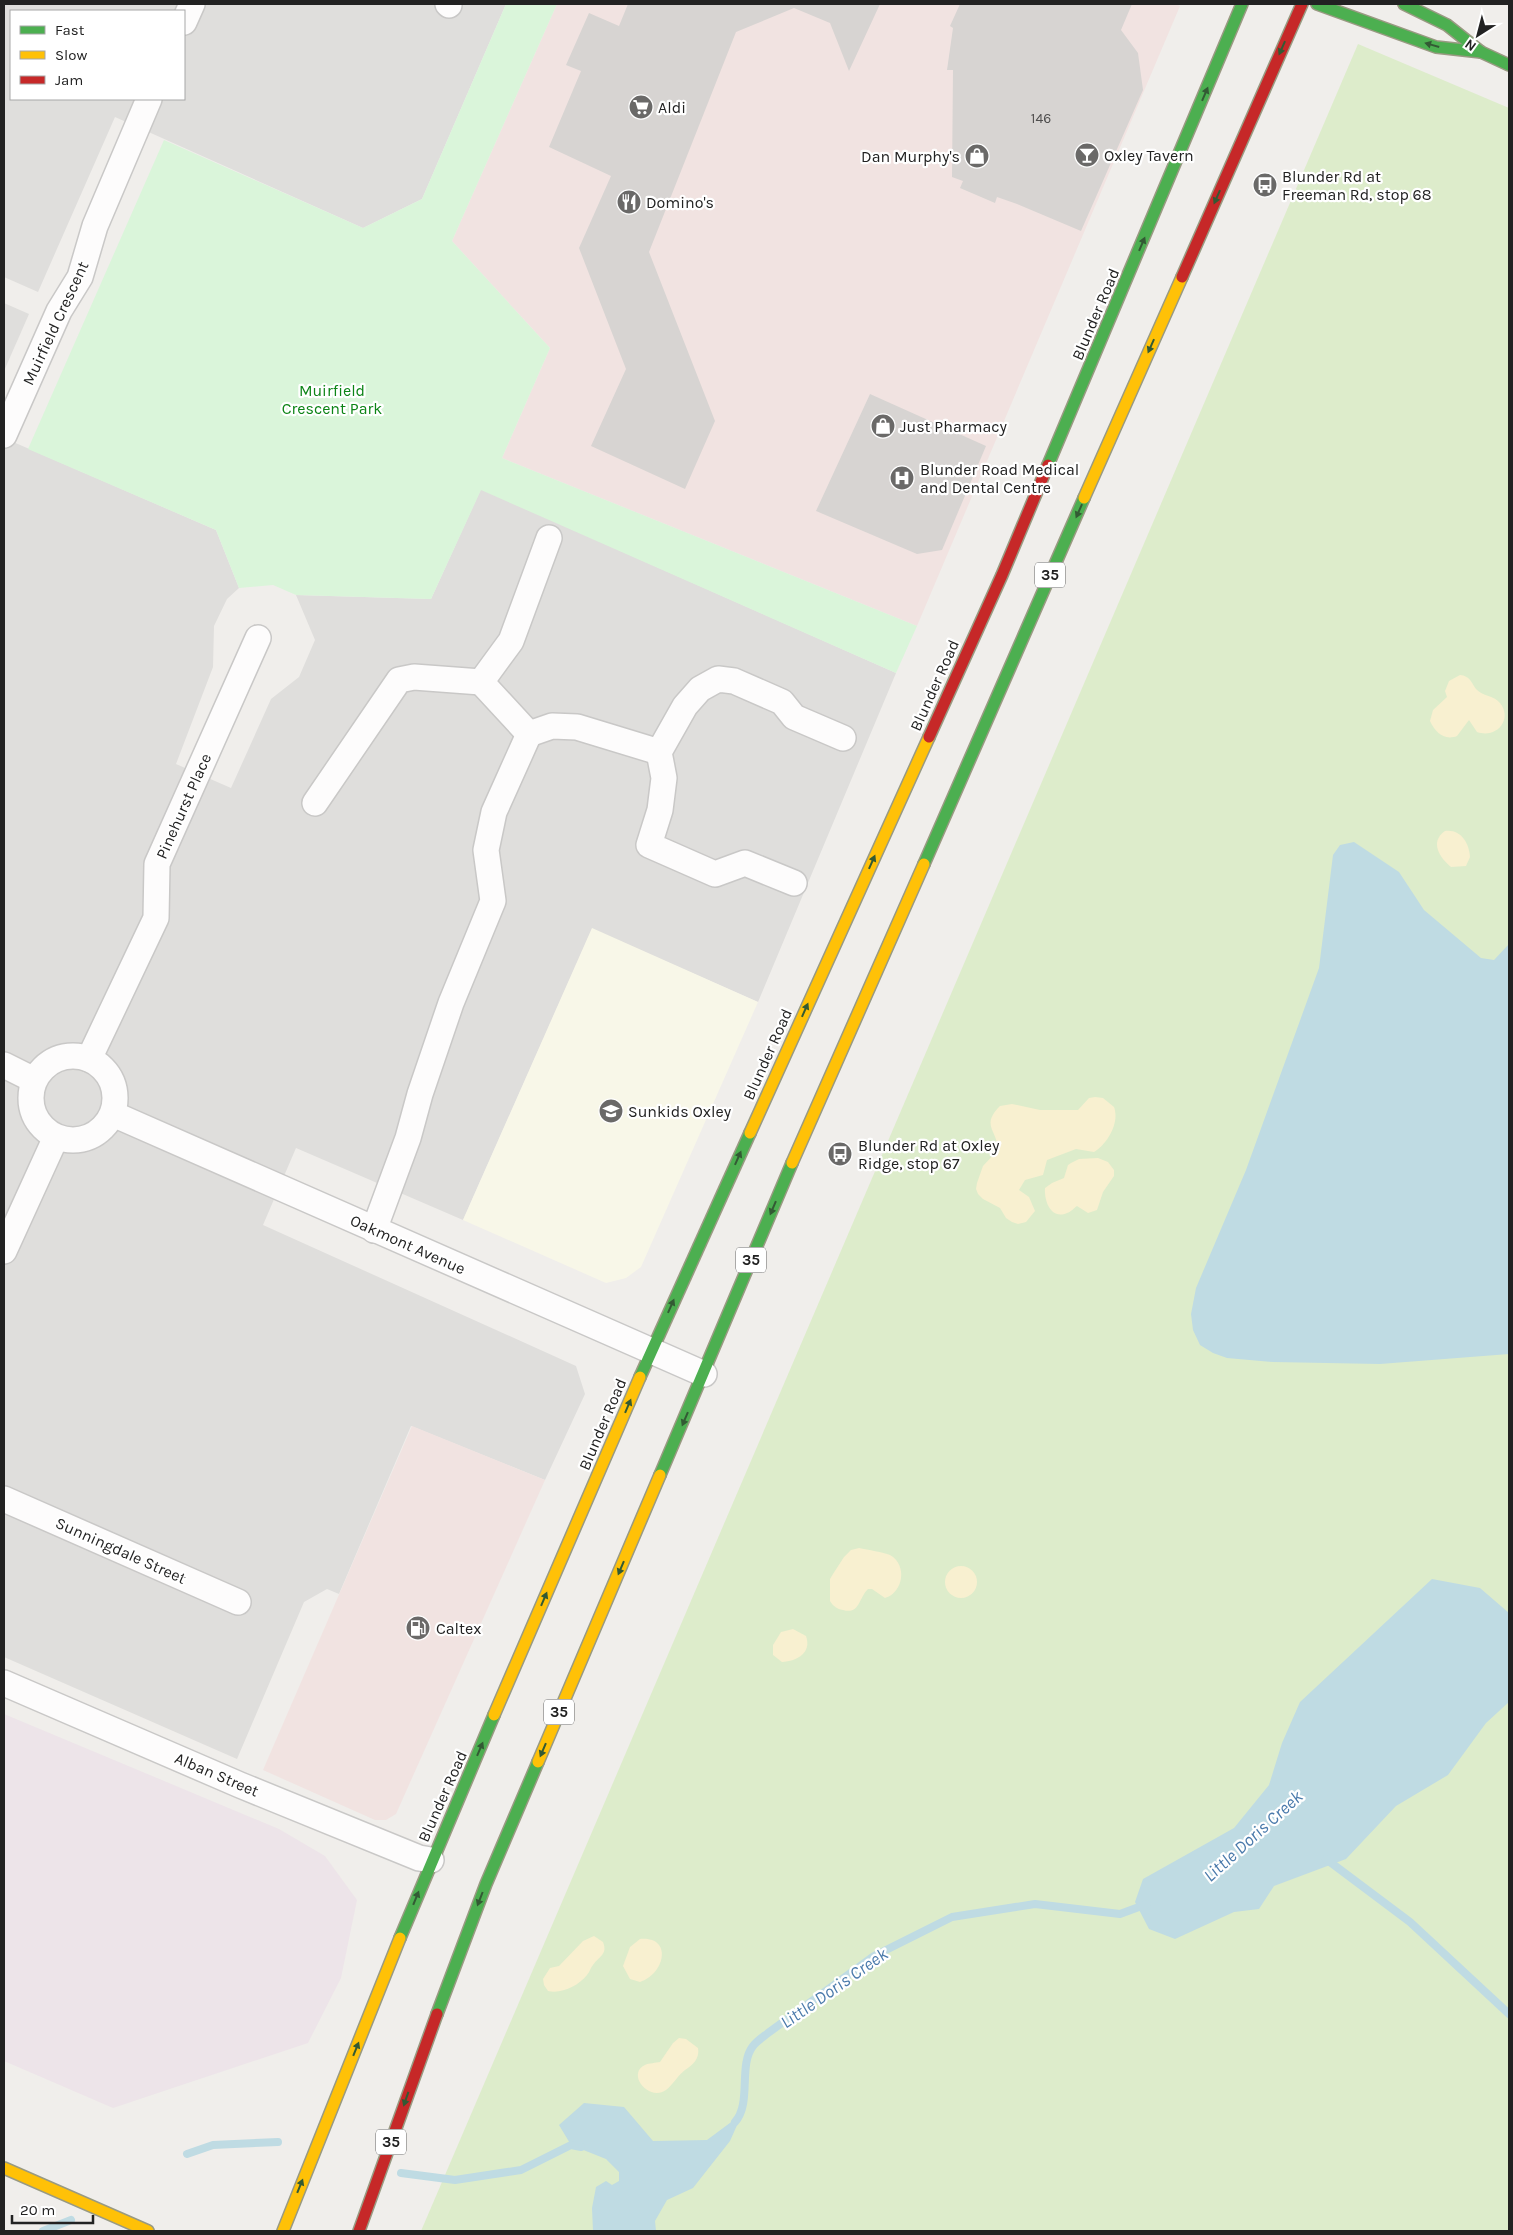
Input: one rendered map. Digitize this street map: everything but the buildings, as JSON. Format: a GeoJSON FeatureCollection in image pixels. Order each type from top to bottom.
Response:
{"type":"FeatureCollection","features":[{"type":"Feature","properties":{"kind":"main road","name":"Blunder Road"},"geometry":{"type":"LineString","coordinates":[[283,2231],[431,1860],[651,1351],[1002,575],[1242,4]]}},
{"type":"Feature","properties":{"kind":"main road","name":"35"},"geometry":{"type":"LineString","coordinates":[[359,2231],[422,2053],[486,1884],[803,1138],[1302,4]]}},
{"type":"Feature","properties":{"kind":"main road"},"geometry":{"type":"LineString","coordinates":[[1317,4],[1436,47],[1480,52]]}},
{"type":"Feature","properties":{"kind":"main road"},"geometry":{"type":"LineString","coordinates":[[1404,4],[1447,25],[1480,52],[1509,65]]}},
{"type":"Feature","properties":{"kind":"main road"},"geometry":{"type":"LineString","coordinates":[[4,2168],[148,2231]]}},
{"type":"Feature","properties":{"kind":"street"},"geometry":{"type":"LineString","coordinates":[[185,20],[192,4]]}},
{"type":"Feature","properties":{"kind":"street","name":"Muirfield Crescent"},"geometry":{"type":"LineString","coordinates":[[4,435],[59,311],[80,277],[94,226],[149,100]]}},
{"type":"Feature","properties":{"kind":"street"},"geometry":{"type":"LineString","coordinates":[[481,682],[511,641],[549,538]]}},
{"type":"Feature","properties":{"kind":"street","name":"Pinehurst Place"},"geometry":{"type":"LineString","coordinates":[[89,1059],[156,918],[157,864],[258,638]]}},
{"type":"Feature","properties":{"kind":"street"},"geometry":{"type":"LineString","coordinates":[[316,802],[399,680],[414,677],[481,682],[529,734]]}},
{"type":"Feature","properties":{"kind":"street"},"geometry":{"type":"LineString","coordinates":[[794,883],[745,863],[715,874],[649,844],[660,810],[664,778],[659,752],[685,706],[700,689],[718,679],[734,681],[782,702],[794,717],[844,738]]}},
{"type":"Feature","properties":{"kind":"street"},"geometry":{"type":"LineString","coordinates":[[374,1230],[405,1146],[451,1003],[493,901],[486,850],[492,821],[494,812],[529,734],[552,726],[577,727],[659,752]]}},
{"type":"Feature","properties":{"kind":"street"},"geometry":{"type":"LineString","coordinates":[[70,1056],[89,1059],[100,1066],[109,1076],[114,1088],[116,1101],[112,1114],[106,1125],[95,1134],[83,1139],[70,1140],[56,1137],[45,1130],[36,1120],[31,1107],[30,1093],[34,1080],[41,1069],[52,1061],[70,1056]]}},
{"type":"Feature","properties":{"kind":"street"},"geometry":{"type":"LineString","coordinates":[[4,1065],[34,1080]]}},
{"type":"Feature","properties":{"kind":"street","name":"Oakmont Avenue"},"geometry":{"type":"LineString","coordinates":[[112,1114],[704,1374]]}},
{"type":"Feature","properties":{"kind":"street"},"geometry":{"type":"LineString","coordinates":[[4,1251],[56,1137]]}},
{"type":"Feature","properties":{"kind":"street","name":"Sunningdale Street"},"geometry":{"type":"LineString","coordinates":[[4,1499],[238,1602]]}},
{"type":"Feature","properties":{"kind":"street","name":"Alban Street"},"geometry":{"type":"LineString","coordinates":[[4,1683],[240,1785],[419,1858],[431,1860]]}},
{"type":"Feature","properties":{"kind":"shaded area"},"geometry":{"type":"Polygon","coordinates":[[[4,4],[506,4],[422,199],[363,228],[115,117],[38,292],[4,277],[4,4]]]}},
{"type":"Feature","properties":{"kind":"shaded area"},"geometry":{"type":"Polygon","coordinates":[[[557,4],[1175,4],[1180,6],[917,626],[502,458],[550,348],[452,241],[557,4]]]}},
{"type":"Feature","properties":{"kind":"shaded area"},"geometry":{"type":"Polygon","coordinates":[[[4,303],[29,314],[4,371],[4,303]]]}},
{"type":"Feature","properties":{"kind":"shaded area"},"geometry":{"type":"Polygon","coordinates":[[[4,438],[216,530],[239,588],[227,599],[214,626],[213,667],[176,764],[231,788],[271,699],[299,677],[315,640],[296,595],[431,599],[481,489],[896,673],[758,1002],[592,929],[463,1220],[296,1148],[263,1225],[576,1366],[585,1394],[545,1480],[411,1426],[339,1594],[327,1589],[304,1602],[237,1759],[4,1657],[4,438]]]}},
{"type":"Feature","properties":{"kind":"shaded area","name":"Sunkids Oxley"},"geometry":{"type":"Polygon","coordinates":[[[592,928],[758,1002],[641,1267],[626,1278],[606,1283],[463,1220],[592,928]]]}},
{"type":"Feature","properties":{"kind":"shaded area"},"geometry":{"type":"Polygon","coordinates":[[[412,1426],[545,1480],[396,1814],[386,1820],[375,1820],[263,1770],[412,1426]]]}},
{"type":"Feature","properties":{"kind":"shaded area"},"geometry":{"type":"Polygon","coordinates":[[[4,1714],[279,1829],[325,1856],[357,1900],[341,1978],[308,2043],[113,2108],[4,2061],[4,1714]]]}},
{"type":"Feature","properties":{"kind":"green space","name":"Muirfield Crescent Park"},"geometry":{"type":"Polygon","coordinates":[[[506,4],[557,4],[452,241],[550,348],[502,458],[917,626],[896,673],[481,490],[431,599],[296,595],[273,585],[239,588],[216,530],[28,449],[164,140],[363,228],[422,199],[506,4]]]}},
{"type":"Feature","properties":{"kind":"green space"},"geometry":{"type":"Polygon","coordinates":[[[1358,44],[1509,108],[1509,2231],[421,2231],[1358,44]]]}},
{"type":"Feature","properties":{"kind":"sand"},"geometry":{"type":"Polygon","coordinates":[[[1460,675],[1468,678],[1476,689],[1495,699],[1504,709],[1504,721],[1501,726],[1491,733],[1477,732],[1469,720],[1457,736],[1452,737],[1440,734],[1432,725],[1430,721],[1433,710],[1447,697],[1445,691],[1449,681],[1460,675]]]}},
{"type":"Feature","properties":{"kind":"sand"},"geometry":{"type":"Polygon","coordinates":[[[1445,831],[1456,832],[1466,842],[1470,857],[1466,866],[1451,867],[1440,855],[1437,845],[1438,840],[1445,831]]]}},
{"type":"Feature","properties":{"kind":"sand"},"geometry":{"type":"Polygon","coordinates":[[[1089,1098],[1103,1098],[1114,1107],[1114,1126],[1108,1138],[1094,1152],[1076,1149],[1047,1160],[1043,1175],[1025,1180],[1019,1190],[1029,1197],[1035,1211],[1026,1222],[1018,1224],[1012,1222],[1006,1218],[1000,1208],[983,1199],[978,1194],[976,1189],[977,1183],[983,1166],[997,1151],[991,1119],[1000,1106],[1012,1104],[1040,1110],[1078,1110],[1089,1098]]]}},
{"type":"Feature","properties":{"kind":"sand"},"geometry":{"type":"Polygon","coordinates":[[[1098,1158],[1108,1162],[1114,1170],[1114,1176],[1103,1192],[1097,1210],[1088,1213],[1077,1206],[1070,1212],[1057,1214],[1053,1212],[1047,1203],[1045,1188],[1064,1178],[1068,1165],[1071,1163],[1079,1159],[1098,1158]]]}},
{"type":"Feature","properties":{"kind":"sand"},"geometry":{"type":"Polygon","coordinates":[[[859,1548],[887,1554],[896,1560],[901,1572],[899,1585],[896,1591],[885,1598],[872,1589],[868,1589],[856,1608],[849,1611],[841,1610],[830,1601],[830,1579],[844,1557],[851,1550],[859,1548]]]}},
{"type":"Feature","properties":{"kind":"sand"},"geometry":{"type":"Polygon","coordinates":[[[961,1566],[967,1567],[972,1571],[976,1576],[976,1588],[972,1593],[967,1597],[961,1598],[955,1597],[950,1593],[946,1588],[945,1582],[946,1576],[950,1571],[955,1567],[961,1566]]]}},
{"type":"Feature","properties":{"kind":"sand"},"geometry":{"type":"Polygon","coordinates":[[[793,1629],[806,1636],[807,1647],[798,1658],[782,1662],[773,1655],[773,1645],[781,1632],[793,1629]]]}},
{"type":"Feature","properties":{"kind":"sand"},"geometry":{"type":"Polygon","coordinates":[[[594,1936],[603,1942],[604,1953],[592,1966],[588,1974],[579,1983],[569,1988],[553,1992],[548,1991],[543,1979],[550,1968],[559,1966],[583,1941],[594,1936]]]}},
{"type":"Feature","properties":{"kind":"sand"},"geometry":{"type":"Polygon","coordinates":[[[640,1939],[657,1943],[661,1949],[662,1956],[660,1964],[655,1971],[649,1978],[640,1982],[630,1979],[623,1966],[630,1947],[640,1939]]]}},
{"type":"Feature","properties":{"kind":"sand"},"geometry":{"type":"Polygon","coordinates":[[[679,2038],[686,2039],[698,2048],[698,2055],[695,2061],[666,2090],[659,2093],[647,2090],[639,2080],[638,2074],[640,2069],[647,2064],[660,2062],[673,2043],[679,2038]]]}},
{"type":"Feature","properties":{"kind":"water"},"geometry":{"type":"Polygon","coordinates":[[[1354,842],[1399,872],[1424,910],[1481,958],[1494,960],[1509,944],[1509,1354],[1380,1364],[1273,1362],[1227,1358],[1213,1353],[1200,1345],[1193,1330],[1191,1314],[1196,1288],[1246,1170],[1319,968],[1333,855],[1340,845],[1354,842]]]}},
{"type":"Feature","properties":{"kind":"water"},"geometry":{"type":"Polygon","coordinates":[[[1432,1579],[1480,1588],[1509,1613],[1509,1702],[1486,1723],[1448,1775],[1396,1806],[1346,1859],[1274,1886],[1259,1909],[1234,1912],[1175,1939],[1149,1929],[1135,1902],[1143,1879],[1234,1828],[1269,1785],[1282,1743],[1300,1702],[1432,1579]]]}},
{"type":"Feature","properties":{"kind":"water"},"geometry":{"type":"Polygon","coordinates":[[[584,2103],[624,2107],[653,2141],[707,2140],[742,2114],[730,2141],[693,2188],[667,2200],[655,2221],[656,2231],[593,2231],[592,2208],[596,2187],[606,2181],[612,2185],[619,2181],[619,2172],[606,2159],[571,2145],[559,2125],[584,2103]]]}},
{"type":"Feature","properties":{"kind":"waterway"},"geometry":{"type":"LineString","coordinates":[[1326,1859],[1410,1922],[1509,2014]]}},
{"type":"Feature","properties":{"kind":"waterway","name":"Little Doris Creek"},"geometry":{"type":"LineString","coordinates":[[735,2122],[743,2105],[746,2063],[753,2046],[874,1956],[952,1917],[1035,1904],[1120,1914],[1147,1904]]}},
{"type":"Feature","properties":{"kind":"waterway","name":"Little Doris Creek"},"geometry":{"type":"LineString","coordinates":[[187,2154],[213,2145],[278,2142]]}},
{"type":"Feature","properties":{"kind":"waterway","name":"Little Doris Creek"},"geometry":{"type":"LineString","coordinates":[[401,2173],[455,2180],[521,2170],[571,2145],[581,2147]]}},
{"type":"Feature","properties":{"kind":"waterway","name":"Little Doris Creek"},"geometry":{"type":"LineString","coordinates":[[43,2231],[71,2220]]}},
{"type":"Feature","properties":{"kind":"traffic: fast"},"geometry":{"type":"LineString","coordinates":[[1048,465],[1242,4]]}},
{"type":"Feature","properties":{"kind":"traffic: fast"},"geometry":{"type":"LineString","coordinates":[[1317,4],[1436,47],[1481,52]]}},
{"type":"Feature","properties":{"kind":"traffic: fast"},"geometry":{"type":"LineString","coordinates":[[1404,4],[1447,25],[1481,52],[1509,65]]}},
{"type":"Feature","properties":{"kind":"traffic: fast"},"geometry":{"type":"LineString","coordinates":[[924,864],[1084,498]]}},
{"type":"Feature","properties":{"kind":"traffic: fast"},"geometry":{"type":"LineString","coordinates":[[640,1377],[750,1133]]}},
{"type":"Feature","properties":{"kind":"traffic: fast"},"geometry":{"type":"LineString","coordinates":[[660,1475],[792,1163]]}},
{"type":"Feature","properties":{"kind":"traffic: fast"},"geometry":{"type":"LineString","coordinates":[[400,1938],[494,1715]]}},
{"type":"Feature","properties":{"kind":"traffic: fast"},"geometry":{"type":"LineString","coordinates":[[437,2014],[486,1884],[538,1762]]}},
{"type":"Feature","properties":{"kind":"traffic: slow"},"geometry":{"type":"LineString","coordinates":[[1084,498],[1182,277]]}},
{"type":"Feature","properties":{"kind":"traffic: slow"},"geometry":{"type":"LineString","coordinates":[[750,1133],[929,737]]}},
{"type":"Feature","properties":{"kind":"traffic: slow"},"geometry":{"type":"LineString","coordinates":[[792,1163],[924,864]]}},
{"type":"Feature","properties":{"kind":"traffic: slow"},"geometry":{"type":"LineString","coordinates":[[494,1715],[640,1377]]}},
{"type":"Feature","properties":{"kind":"traffic: slow"},"geometry":{"type":"LineString","coordinates":[[538,1762],[660,1475]]}},
{"type":"Feature","properties":{"kind":"traffic: slow"},"geometry":{"type":"LineString","coordinates":[[283,2231],[400,1938]]}},
{"type":"Feature","properties":{"kind":"traffic: slow"},"geometry":{"type":"LineString","coordinates":[[4,2168],[148,2231]]}},
{"type":"Feature","properties":{"kind":"traffic: jam"},"geometry":{"type":"LineString","coordinates":[[1182,277],[1302,4]]}},
{"type":"Feature","properties":{"kind":"traffic: jam"},"geometry":{"type":"LineString","coordinates":[[929,737],[1002,575],[1048,465]]}},
{"type":"Feature","properties":{"kind":"traffic: jam"},"geometry":{"type":"LineString","coordinates":[[359,2231],[437,2014]]}},
{"type":"Feature","properties":{"kind":"place","name":"Aldi"},"geometry":{"type":"Point","coordinates":[641,107]}},
{"type":"Feature","properties":{"kind":"place","name":"Oxley Tavern"},"geometry":{"type":"Point","coordinates":[1087,155]}},
{"type":"Feature","properties":{"kind":"place","name":"Dan Murphy's"},"geometry":{"type":"Point","coordinates":[977,156]}},
{"type":"Feature","properties":{"kind":"place","name":"Blunder Rd at Freeman Rd, stop 68"},"geometry":{"type":"Point","coordinates":[1265,185]}},
{"type":"Feature","properties":{"kind":"place","name":"Domino's"},"geometry":{"type":"Point","coordinates":[629,202]}},
{"type":"Feature","properties":{"kind":"place","name":"Just Pharmacy"},"geometry":{"type":"Point","coordinates":[883,426]}},
{"type":"Feature","properties":{"kind":"place","name":"Blunder Road Medical and Dental Centre"},"geometry":{"type":"Point","coordinates":[902,478]}},
{"type":"Feature","properties":{"kind":"place","name":"Sunkids Oxley"},"geometry":{"type":"Point","coordinates":[611,1111]}},
{"type":"Feature","properties":{"kind":"place","name":"Blunder Rd at Oxley Ridge, stop 67"},"geometry":{"type":"Point","coordinates":[840,1154]}},
{"type":"Feature","properties":{"kind":"place","name":"Caltex"},"geometry":{"type":"Point","coordinates":[418,1628]}}]}
